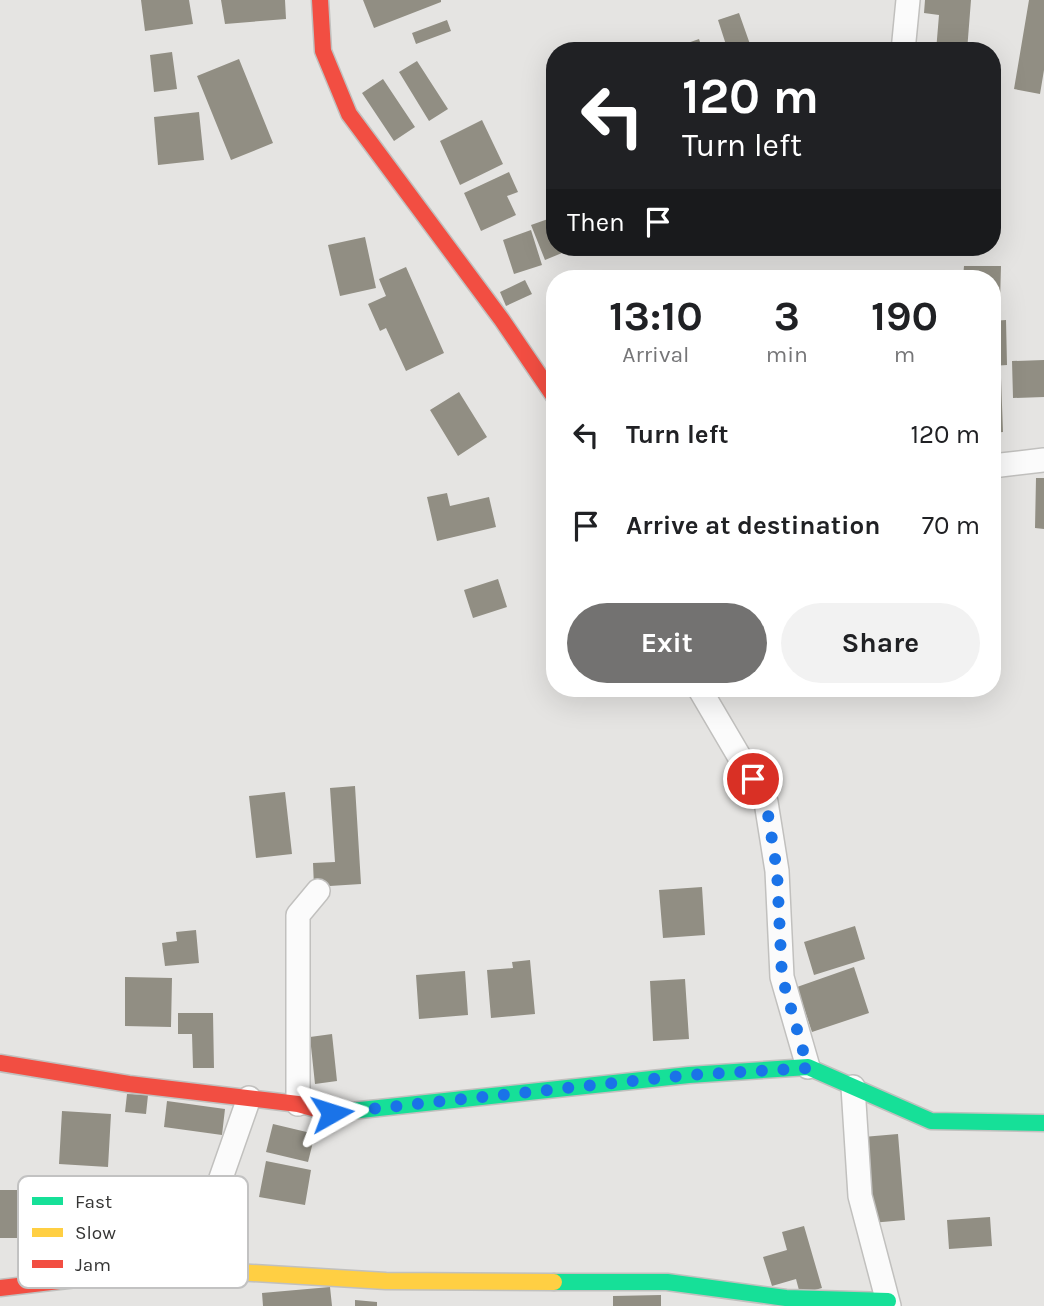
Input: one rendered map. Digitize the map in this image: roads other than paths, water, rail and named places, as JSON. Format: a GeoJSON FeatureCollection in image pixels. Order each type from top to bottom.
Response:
{"type":"FeatureCollection","features":[{"type":"Feature","properties":{"kind":"street"},"geometry":{"type":"LineString","coordinates":[[320,0],[323,51],[349,114],[494,309],[546,385]]}},
{"type":"Feature","properties":{"kind":"street"},"geometry":{"type":"LineString","coordinates":[[904,42],[908,0]]}},
{"type":"Feature","properties":{"kind":"street"},"geometry":{"type":"LineString","coordinates":[[1001,465],[1044,460]]}},
{"type":"Feature","properties":{"kind":"street"},"geometry":{"type":"LineString","coordinates":[[704,697],[766,802],[777,871],[782,977],[808,1068]]}},
{"type":"Feature","properties":{"kind":"street"},"geometry":{"type":"LineString","coordinates":[[298,1104],[298,915],[318,891]]}},
{"type":"Feature","properties":{"kind":"street"},"geometry":{"type":"LineString","coordinates":[[0,1063],[129,1084],[298,1104],[332,1113],[689,1075],[808,1068],[931,1121],[1044,1123]]}},
{"type":"Feature","properties":{"kind":"street"},"geometry":{"type":"LineString","coordinates":[[248,1272],[386,1280],[667,1282],[786,1298],[889,1304],[860,1196],[853,1087]]}},
{"type":"Feature","properties":{"kind":"street"},"geometry":{"type":"LineString","coordinates":[[222,1176],[249,1098]]}},
{"type":"Feature","properties":{"kind":"street"},"geometry":{"type":"LineString","coordinates":[[0,1288],[18,1286]]}}]}
